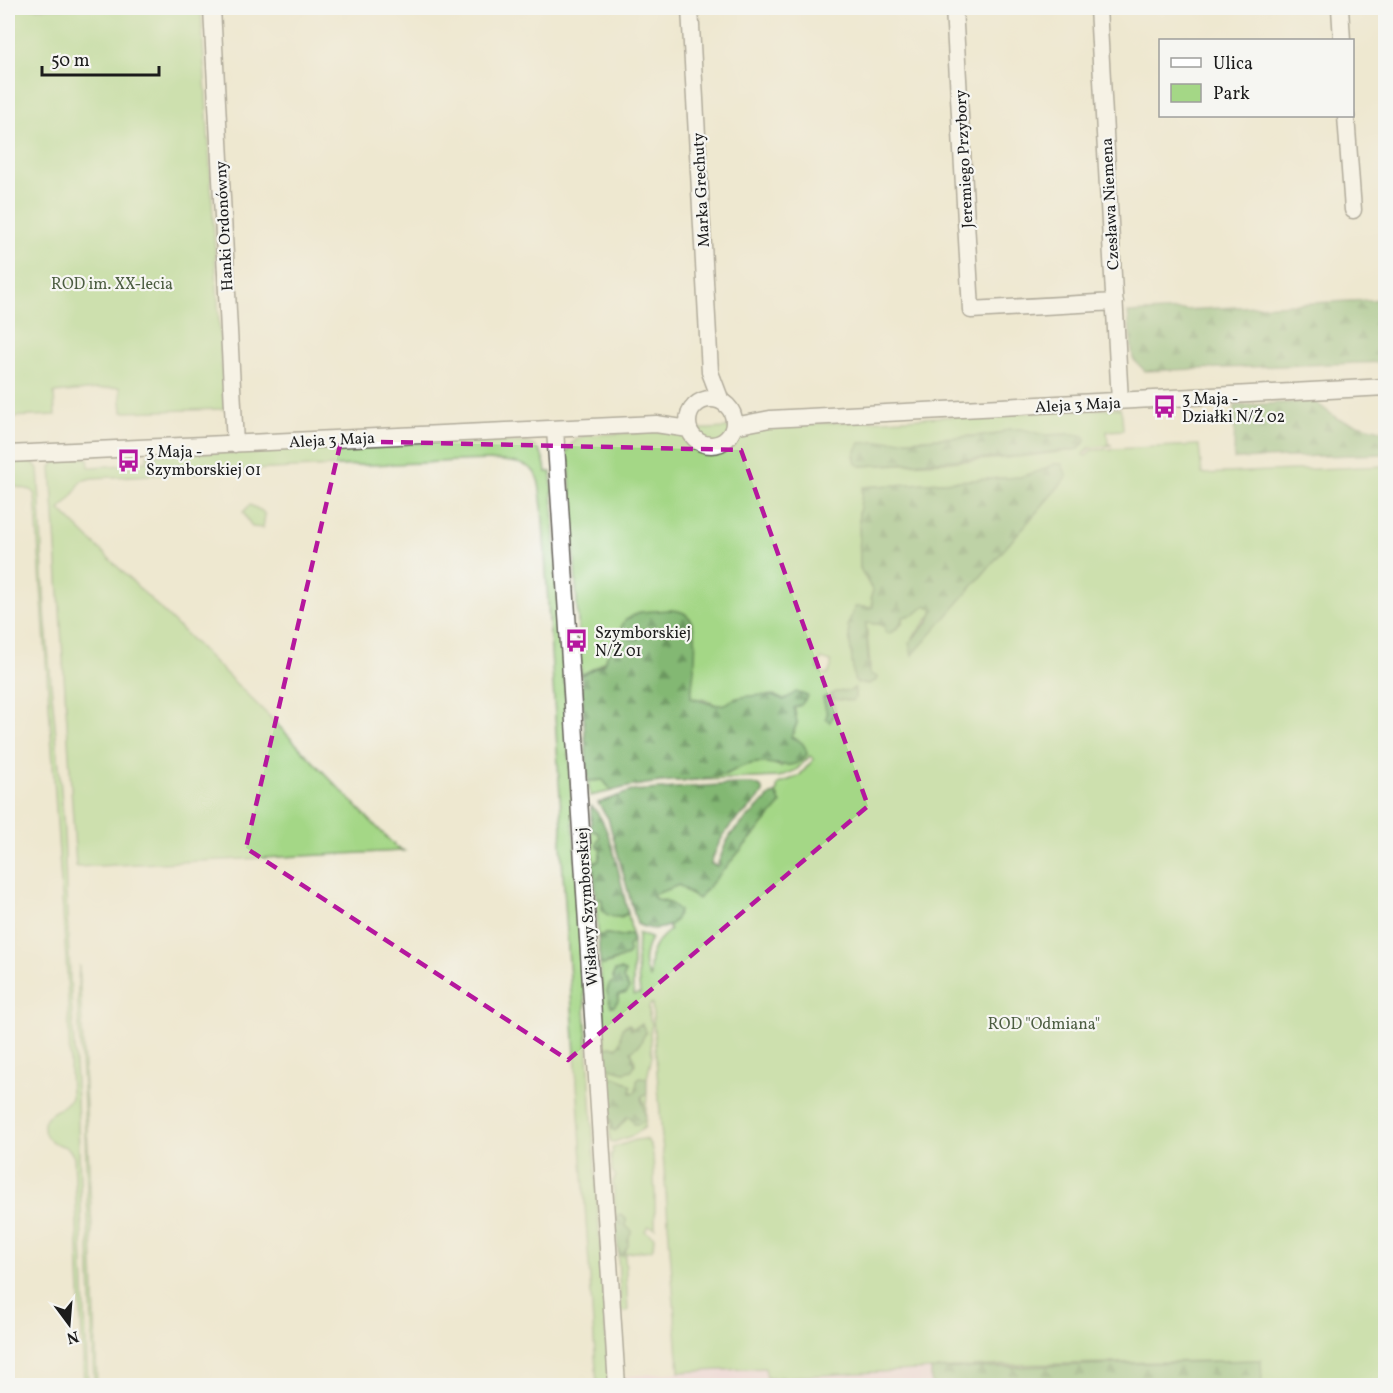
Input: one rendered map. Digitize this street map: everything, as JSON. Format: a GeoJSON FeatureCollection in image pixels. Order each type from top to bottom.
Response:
{"type":"FeatureCollection","features":[{"type":"Feature","properties":{"kind":"street","name":"Hanki Ordonówny"},"geometry":{"type":"LineString","coordinates":[[212,8],[235,444]]}},
{"type":"Feature","properties":{"kind":"street","name":"Marka Grechuty"},"geometry":{"type":"LineString","coordinates":[[690,8],[710,372],[729,413]]}},
{"type":"Feature","properties":{"kind":"street","name":"Jeremiego Przybory"},"geometry":{"type":"LineString","coordinates":[[954,8],[971,310],[1115,302]]}},
{"type":"Feature","properties":{"kind":"street","name":"Czesława Niemena"},"geometry":{"type":"LineString","coordinates":[[1098,8],[1120,402]]}},
{"type":"Feature","properties":{"kind":"street"},"geometry":{"type":"LineString","coordinates":[[1340,8],[1342,39]]}},
{"type":"Feature","properties":{"kind":"street"},"geometry":{"type":"LineString","coordinates":[[1346,117],[1353,210]]}},
{"type":"Feature","properties":{"kind":"street","name":"Marka Grechuty"},"geometry":{"type":"LineString","coordinates":[[692,415],[710,372]]}},
{"type":"Feature","properties":{"kind":"street","name":"Aleja 3 Maja"},"geometry":{"type":"LineString","coordinates":[[729,413],[770,419],[1386,387]]}},
{"type":"Feature","properties":{"kind":"street"},"geometry":{"type":"LineString","coordinates":[[714,399],[729,413],[726,440],[712,445],[698,441],[692,415],[714,399]]}},
{"type":"Feature","properties":{"kind":"street","name":"Aleja 3 Maja"},"geometry":{"type":"LineString","coordinates":[[8,454],[656,424],[692,415]]}},
{"type":"Feature","properties":{"kind":"street","name":"Wisławy Szymborskiej"},"geometry":{"type":"LineString","coordinates":[[555,429],[617,1386]]}},
{"type":"Feature","properties":{"kind":"highlighted area"},"geometry":{"type":"Polygon","coordinates":[[[341,441],[741,450],[868,806],[568,1060],[246,848],[341,441]]]}},
{"type":"Feature","properties":{"kind":"shaded area"},"geometry":{"type":"Polygon","coordinates":[[[766,1368],[767,1378],[931,1369],[931,1386],[626,1386],[625,1376],[766,1368]]]}},
{"type":"Feature","properties":{"kind":"green space","name":"ROD im. XX-lecia"},"geometry":{"type":"Polygon","coordinates":[[[8,8],[201,8],[224,409],[122,412],[120,387],[54,393],[55,415],[8,417],[8,8]]]}},
{"type":"Feature","properties":{"kind":"green space"},"geometry":{"type":"Polygon","coordinates":[[[1385,299],[1385,362],[1145,371],[1133,359],[1128,313],[1385,299]]]}},
{"type":"Feature","properties":{"kind":"green space"},"geometry":{"type":"Polygon","coordinates":[[[1314,401],[1338,419],[1385,431],[1385,454],[1234,459],[1235,406],[1314,401]]]}},
{"type":"Feature","properties":{"kind":"green space","name":"ROD \"Odmiana\""},"geometry":{"type":"Polygon","coordinates":[[[1120,408],[1123,430],[1107,431],[1108,444],[1112,445],[1089,448],[1083,455],[1086,456],[1091,450],[1199,445],[1202,474],[1385,466],[1385,1385],[1262,1385],[1260,1360],[1007,1365],[767,1378],[765,1368],[679,1372],[652,1003],[649,1006],[649,1016],[652,1024],[650,1033],[652,1056],[647,1078],[640,1078],[637,1081],[636,1092],[630,1093],[611,1080],[607,1084],[606,1067],[625,1072],[635,1060],[631,1051],[641,1042],[644,1035],[636,1028],[630,1030],[629,1024],[625,1025],[617,1048],[610,1046],[605,1049],[600,963],[603,965],[627,956],[628,946],[633,942],[633,988],[634,995],[640,994],[637,964],[638,933],[651,938],[644,959],[645,969],[650,978],[652,951],[658,941],[670,930],[665,900],[659,901],[653,895],[679,885],[698,898],[779,798],[776,794],[778,784],[799,776],[814,759],[810,756],[796,770],[779,777],[701,780],[730,772],[736,767],[757,763],[772,763],[781,767],[797,723],[794,707],[774,695],[734,699],[728,704],[717,705],[702,699],[691,698],[695,635],[616,635],[605,660],[581,675],[569,461],[565,461],[572,443],[588,435],[1120,408]],[[1033,432],[860,443],[861,466],[1025,456],[1079,449],[1086,440],[1073,434],[1044,435],[1033,432]],[[1054,464],[1020,477],[863,487],[859,513],[860,568],[873,592],[871,596],[873,607],[868,608],[848,624],[861,682],[866,683],[870,674],[866,623],[879,624],[894,631],[902,624],[903,617],[915,614],[926,604],[933,610],[932,614],[913,637],[912,655],[989,567],[1054,464]],[[822,659],[818,664],[818,669],[828,674],[831,662],[822,659]],[[854,688],[850,691],[836,692],[833,699],[852,700],[854,688]],[[620,970],[615,971],[614,981],[609,985],[607,992],[611,1006],[618,995],[626,993],[629,988],[623,979],[625,973],[620,970]]]}},
{"type":"Feature","properties":{"kind":"green space"},"geometry":{"type":"Polygon","coordinates":[[[1008,429],[1022,429],[1044,435],[1073,434],[1084,436],[1086,440],[1079,449],[1020,456],[861,466],[856,464],[854,455],[860,443],[995,435],[1008,429]]]}},
{"type":"Feature","properties":{"kind":"green space"},"geometry":{"type":"Polygon","coordinates":[[[505,439],[506,442],[522,442],[534,446],[542,455],[546,472],[551,472],[609,1385],[597,1385],[561,843],[562,828],[542,507],[534,471],[520,464],[478,460],[92,478],[81,481],[74,494],[60,510],[270,717],[396,847],[404,851],[76,867],[51,467],[54,463],[67,458],[88,458],[89,467],[123,465],[124,467],[133,466],[133,462],[147,461],[147,455],[505,439]]]}},
{"type":"Feature","properties":{"kind":"green space"},"geometry":{"type":"Polygon","coordinates":[[[8,461],[29,461],[38,469],[45,614],[64,828],[88,1385],[84,1385],[74,1157],[69,1149],[50,1140],[44,1129],[46,1118],[71,1098],[67,974],[35,495],[31,490],[8,485],[8,461]]]}},
{"type":"Feature","properties":{"kind":"green space"},"geometry":{"type":"Polygon","coordinates":[[[1054,464],[1062,464],[1067,477],[912,656],[909,643],[929,621],[933,610],[926,605],[915,614],[903,617],[898,627],[888,634],[885,632],[885,627],[879,624],[866,623],[869,671],[877,677],[877,680],[869,684],[857,683],[854,679],[848,624],[855,607],[873,607],[871,596],[873,591],[860,568],[859,513],[863,487],[1020,477],[1054,464]]]}},
{"type":"Feature","properties":{"kind":"green space"},"geometry":{"type":"Polygon","coordinates":[[[250,505],[265,515],[263,528],[252,527],[243,512],[250,505]]]}},
{"type":"Feature","properties":{"kind":"green space"},"geometry":{"type":"Polygon","coordinates":[[[669,610],[684,613],[690,619],[694,629],[695,653],[691,698],[719,705],[749,696],[767,696],[784,700],[796,692],[808,696],[801,705],[794,708],[797,723],[791,737],[805,747],[807,754],[802,760],[790,765],[752,763],[725,774],[704,779],[649,783],[612,791],[603,780],[588,781],[581,675],[603,664],[625,620],[640,612],[669,610]]]}},
{"type":"Feature","properties":{"kind":"green space"},"geometry":{"type":"Polygon","coordinates":[[[855,688],[855,698],[852,701],[833,699],[835,711],[830,722],[826,719],[823,698],[836,692],[850,691],[855,688]]]}},
{"type":"Feature","properties":{"kind":"green space"},"geometry":{"type":"Polygon","coordinates":[[[603,780],[612,791],[590,796],[588,781],[603,780]]]}},
{"type":"Feature","properties":{"kind":"green space"},"geometry":{"type":"Polygon","coordinates":[[[754,784],[761,787],[763,792],[724,834],[711,864],[717,866],[732,833],[771,795],[776,794],[781,804],[698,899],[679,885],[653,895],[658,900],[670,903],[679,911],[673,923],[656,929],[637,924],[608,818],[598,803],[632,791],[754,784]]]}},
{"type":"Feature","properties":{"kind":"green space"},"geometry":{"type":"Polygon","coordinates":[[[591,806],[605,826],[615,856],[628,913],[621,916],[611,916],[602,911],[602,900],[596,897],[593,863],[599,861],[601,849],[597,846],[600,838],[598,833],[591,829],[591,806]]]}},
{"type":"Feature","properties":{"kind":"green space"},"geometry":{"type":"Polygon","coordinates":[[[591,829],[601,838],[597,842],[597,846],[601,849],[599,861],[593,863],[591,829]]]}},
{"type":"Feature","properties":{"kind":"green space"},"geometry":{"type":"Polygon","coordinates":[[[596,897],[620,918],[628,913],[632,934],[598,936],[596,897]]]}},
{"type":"Feature","properties":{"kind":"green space"},"geometry":{"type":"Polygon","coordinates":[[[606,934],[623,936],[632,934],[633,942],[628,946],[627,956],[603,965],[600,963],[598,936],[606,934]]]}},
{"type":"Feature","properties":{"kind":"green space"},"geometry":{"type":"Polygon","coordinates":[[[79,965],[97,1386],[94,1385],[84,1106],[78,1018],[79,965]]]}},
{"type":"Feature","properties":{"kind":"green space"},"geometry":{"type":"Polygon","coordinates":[[[615,971],[625,972],[623,979],[629,988],[626,993],[618,995],[618,1001],[611,1006],[607,992],[609,985],[614,981],[615,971]]]}},
{"type":"Feature","properties":{"kind":"green space"},"geometry":{"type":"Polygon","coordinates":[[[629,1024],[631,1029],[642,1024],[646,1032],[639,1045],[631,1051],[635,1064],[632,1070],[625,1072],[606,1067],[605,1049],[610,1046],[617,1048],[620,1044],[622,1028],[629,1024]]]}},
{"type":"Feature","properties":{"kind":"green space"},"geometry":{"type":"Polygon","coordinates":[[[614,1077],[631,1086],[631,1093],[636,1092],[637,1081],[640,1077],[647,1078],[647,1093],[641,1098],[646,1118],[640,1124],[634,1124],[628,1116],[615,1131],[612,1129],[610,1119],[611,1099],[607,1084],[614,1077]]]}},
{"type":"Feature","properties":{"kind":"green space"},"geometry":{"type":"Polygon","coordinates":[[[647,1093],[645,1127],[634,1135],[614,1142],[610,1141],[609,1118],[618,1129],[628,1116],[644,1106],[642,1096],[647,1093]]]}},
{"type":"Feature","properties":{"kind":"green space"},"geometry":{"type":"Polygon","coordinates":[[[644,1139],[651,1146],[653,1155],[655,1228],[649,1226],[645,1231],[654,1237],[653,1248],[627,1253],[625,1256],[628,1310],[625,1312],[621,1311],[618,1255],[624,1254],[627,1245],[626,1219],[620,1214],[616,1219],[613,1182],[616,1176],[612,1171],[611,1154],[613,1153],[612,1148],[644,1139]]]}},
{"type":"Feature","properties":{"kind":"green space"},"geometry":{"type":"Polygon","coordinates":[[[620,1214],[626,1219],[626,1226],[632,1231],[628,1246],[622,1256],[618,1255],[616,1219],[620,1214]]]}},
{"type":"Feature","properties":{"kind":"green space"},"geometry":{"type":"Polygon","coordinates":[[[1261,1360],[1262,1385],[931,1385],[931,1369],[1261,1360]]]}},
{"type":"Feature","properties":{"kind":"place","name":"3 Maja - Działki N/Ż 02"},"geometry":{"type":"Point","coordinates":[1164,407]}},
{"type":"Feature","properties":{"kind":"place","name":"3 Maja - Szymborskiej 01"},"geometry":{"type":"Point","coordinates":[128,460]}},
{"type":"Feature","properties":{"kind":"place","name":"Szymborskiej N/Ż 01"},"geometry":{"type":"Point","coordinates":[577,641]}}]}
